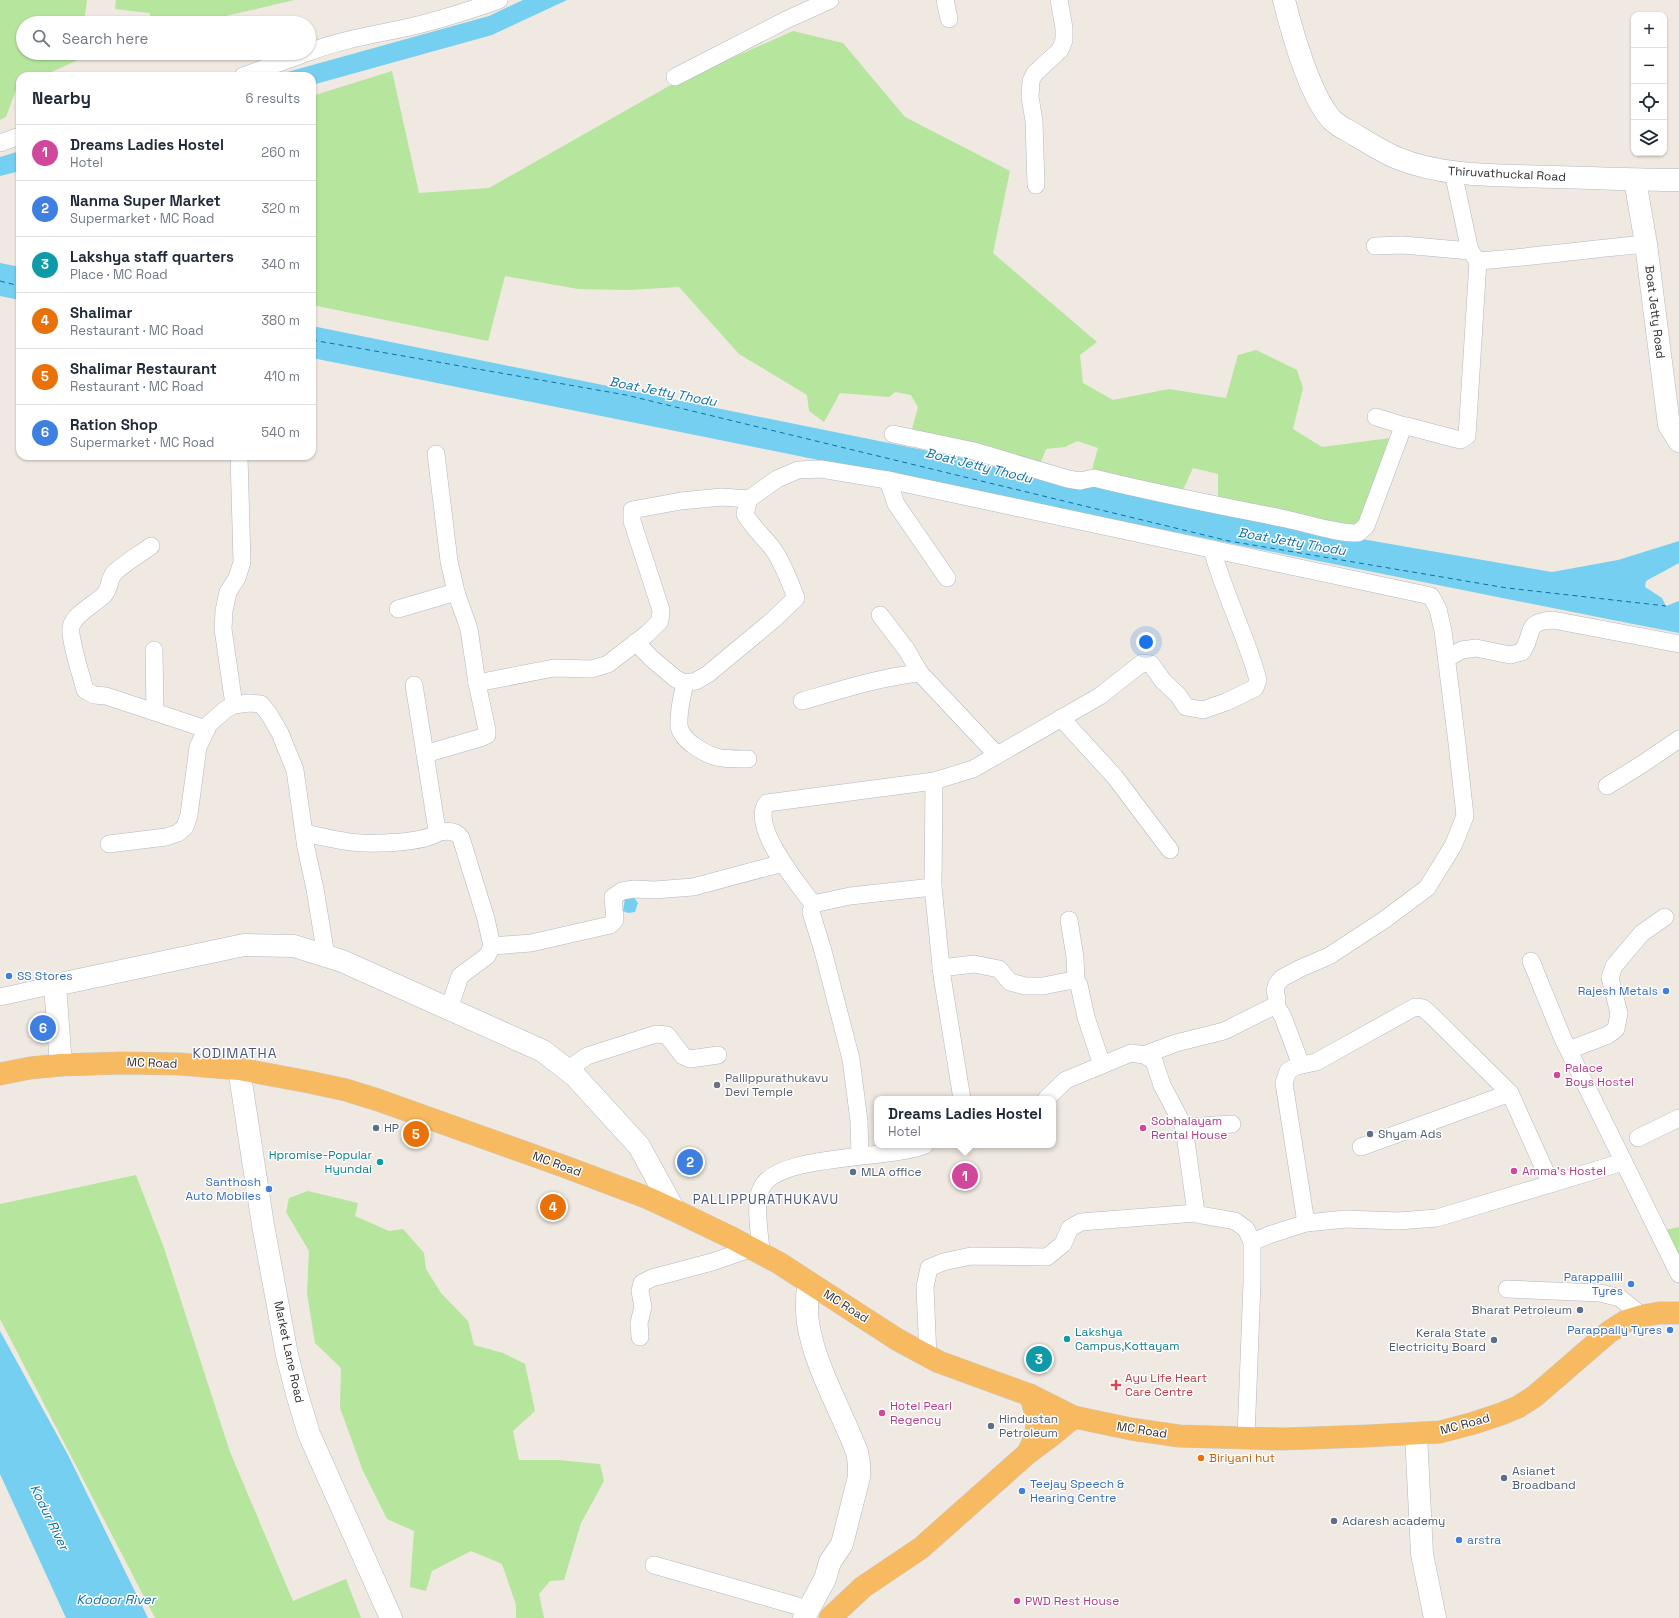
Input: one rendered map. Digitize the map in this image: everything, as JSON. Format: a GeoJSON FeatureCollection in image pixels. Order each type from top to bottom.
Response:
{"type":"FeatureCollection","features":[{"type":"Feature","properties":{"kind":"highway","name":"MC Road"},"geometry":{"type":"LineString","coordinates":[[0,1074],[30,1068],[61,1065],[155,1063],[239,1070],[338,1088],[378,1100],[563,1166],[648,1198],[674,1210],[757,1250],[800,1276],[808,1283],[898,1340],[928,1357],[967,1373],[1030,1395],[1074,1417],[1131,1429],[1179,1436],[1201,1438],[1283,1439],[1440,1432],[1467,1425],[1518,1407],[1539,1392],[1609,1332],[1626,1321],[1659,1313],[1679,1313]]}},
{"type":"Feature","properties":{"kind":"highway"},"geometry":{"type":"LineString","coordinates":[[1028,1453],[1036,1437],[1037,1415],[1030,1395]]}},
{"type":"Feature","properties":{"kind":"highway"},"geometry":{"type":"LineString","coordinates":[[830,1618],[863,1587],[921,1548],[1028,1453],[1074,1417]]}},
{"type":"Feature","properties":{"kind":"main road","name":"Thiruvathuckal Road"},"geometry":{"type":"LineString","coordinates":[[1284,0],[1290,26],[1309,77],[1326,112],[1333,121],[1377,148],[1398,158],[1420,165],[1453,172],[1635,180],[1679,180]]}},
{"type":"Feature","properties":{"kind":"main road","name":"Boat Jetty Road"},"geometry":{"type":"LineString","coordinates":[[1635,180],[1646,244],[1669,425],[1679,441]]}},
{"type":"Feature","properties":{"kind":"main road"},"geometry":{"type":"LineString","coordinates":[[61,1065],[55,985],[244,945],[294,946],[342,961],[543,1051],[575,1076],[640,1146],[674,1210]]}},
{"type":"Feature","properties":{"kind":"main road","name":"Market Lane Road"},"geometry":{"type":"LineString","coordinates":[[239,1070],[263,1225],[287,1355],[297,1394],[314,1448],[391,1618]]}},
{"type":"Feature","properties":{"kind":"main road"},"geometry":{"type":"LineString","coordinates":[[806,1613],[825,1579],[830,1562],[842,1544],[859,1477],[859,1464],[856,1452],[816,1354],[810,1334],[806,1306],[808,1283]]}},
{"type":"Feature","properties":{"kind":"main road"},"geometry":{"type":"LineString","coordinates":[[1416,1434],[1422,1554],[1435,1618]]}},
{"type":"Feature","properties":{"kind":"street"},"geometry":{"type":"LineString","coordinates":[[316,49],[328,45],[406,28],[468,11],[499,0]]}},
{"type":"Feature","properties":{"kind":"street"},"geometry":{"type":"LineString","coordinates":[[675,77],[786,20],[830,0]]}},
{"type":"Feature","properties":{"kind":"street"},"geometry":{"type":"LineString","coordinates":[[945,0],[949,19]]}},
{"type":"Feature","properties":{"kind":"street"},"geometry":{"type":"LineString","coordinates":[[1036,186],[1034,121],[1030,96],[1031,81],[1036,73],[1060,50],[1064,40],[1064,28],[1059,0]]}},
{"type":"Feature","properties":{"kind":"street"},"geometry":{"type":"LineString","coordinates":[[254,72],[287,60]]}},
{"type":"Feature","properties":{"kind":"street"},"geometry":{"type":"LineString","coordinates":[[0,143],[16,137]]}},
{"type":"Feature","properties":{"kind":"street"},"geometry":{"type":"LineString","coordinates":[[1376,417],[1460,440],[1467,436],[1474,256],[1453,172]]}},
{"type":"Feature","properties":{"kind":"street"},"geometry":{"type":"LineString","coordinates":[[1375,246],[1403,245],[1474,256],[1527,258],[1560,252],[1646,244]]}},
{"type":"Feature","properties":{"kind":"street"},"geometry":{"type":"LineString","coordinates":[[893,434],[974,451],[1068,479],[1080,481],[1094,478],[1207,504],[1287,519],[1346,533],[1358,533],[1366,526],[1403,427],[1405,426]]}},
{"type":"Feature","properties":{"kind":"street"},"geometry":{"type":"LineString","coordinates":[[424,754],[487,735],[469,630],[456,592],[447,547],[436,454]]}},
{"type":"Feature","properties":{"kind":"street"},"geometry":{"type":"LineString","coordinates":[[234,705],[223,629],[224,611],[228,592],[237,578],[242,562],[239,460]]}},
{"type":"Feature","properties":{"kind":"street"},"geometry":{"type":"LineString","coordinates":[[477,682],[554,668],[592,669],[608,664],[660,621],[661,610],[632,522],[632,510],[681,501],[722,497],[742,500],[749,499],[777,479],[798,470],[821,469],[888,480],[1431,596],[1438,609],[1446,658],[1465,816],[1453,846],[1427,888],[1384,920],[1329,956],[1282,978],[1277,984],[1275,990],[1277,999],[1276,1005],[1283,1017],[1301,1065]]}},
{"type":"Feature","properties":{"kind":"street"},"geometry":{"type":"LineString","coordinates":[[888,480],[896,504],[947,578]]}},
{"type":"Feature","properties":{"kind":"street"},"geometry":{"type":"LineString","coordinates":[[636,642],[666,672],[676,679],[685,683],[696,681],[708,674],[773,620],[796,598],[788,575],[774,551],[751,524],[745,514],[749,499]]}},
{"type":"Feature","properties":{"kind":"street"},"geometry":{"type":"LineString","coordinates":[[151,546],[115,572],[109,579],[105,594],[74,620],[71,628],[86,690],[94,695],[106,696],[206,730]]}},
{"type":"Feature","properties":{"kind":"street"},"geometry":{"type":"LineString","coordinates":[[813,904],[783,863],[769,839],[763,816],[764,806],[767,803],[934,781],[973,769],[1100,696],[1142,663],[1151,664],[1163,681],[1178,695],[1186,707],[1203,710],[1226,702],[1255,688],[1258,680],[1252,657],[1218,571],[1212,549]]}},
{"type":"Feature","properties":{"kind":"street"},"geometry":{"type":"LineString","coordinates":[[398,609],[456,592]]}},
{"type":"Feature","properties":{"kind":"street"},"geometry":{"type":"LineString","coordinates":[[880,615],[906,650],[920,673],[997,755]]}},
{"type":"Feature","properties":{"kind":"street"},"geometry":{"type":"LineString","coordinates":[[1446,658],[1462,650],[1476,648],[1510,655],[1522,652],[1527,645],[1529,633],[1534,625],[1542,621],[1553,620],[1679,644]]}},
{"type":"Feature","properties":{"kind":"street"},"geometry":{"type":"LineString","coordinates":[[154,650],[155,712]]}},
{"type":"Feature","properties":{"kind":"street"},"geometry":{"type":"LineString","coordinates":[[802,701],[904,674],[920,673]]}},
{"type":"Feature","properties":{"kind":"street"},"geometry":{"type":"LineString","coordinates":[[685,683],[680,708],[679,727],[686,740],[707,755],[726,759],[748,759]]}},
{"type":"Feature","properties":{"kind":"street"},"geometry":{"type":"LineString","coordinates":[[414,685],[433,813],[439,832]]}},
{"type":"Feature","properties":{"kind":"street"},"geometry":{"type":"LineString","coordinates":[[109,844],[166,836],[178,833],[185,827],[189,816],[198,747],[209,724],[225,710],[234,705],[249,703],[261,704],[269,714],[280,733],[295,770],[306,848],[315,889],[326,956]]}},
{"type":"Feature","properties":{"kind":"street"},"geometry":{"type":"LineString","coordinates":[[1061,718],[1115,777],[1170,850]]}},
{"type":"Feature","properties":{"kind":"street"},"geometry":{"type":"LineString","coordinates":[[1607,786],[1679,739]]}},
{"type":"Feature","properties":{"kind":"street"},"geometry":{"type":"LineString","coordinates":[[934,781],[933,887],[941,968],[962,1096]]}},
{"type":"Feature","properties":{"kind":"street"},"geometry":{"type":"LineString","coordinates":[[305,833],[346,842],[414,841],[439,832],[452,831],[461,838],[486,919],[492,946],[487,956],[460,976],[449,1009]]}},
{"type":"Feature","properties":{"kind":"street"},"geometry":{"type":"LineString","coordinates":[[492,946],[531,943],[610,925],[616,920],[613,897],[622,891],[634,889],[654,890],[693,887],[783,863]]}},
{"type":"Feature","properties":{"kind":"street"},"geometry":{"type":"LineString","coordinates":[[813,904],[850,896],[933,887]]}},
{"type":"Feature","properties":{"kind":"street"},"geometry":{"type":"LineString","coordinates":[[813,904],[811,912],[824,951],[851,1059],[859,1121],[860,1155]]}},
{"type":"Feature","properties":{"kind":"street"},"geometry":{"type":"LineString","coordinates":[[1569,1050],[1608,1035],[1616,1028],[1619,1013],[1610,978],[1614,966],[1642,933],[1665,917]]}},
{"type":"Feature","properties":{"kind":"street"},"geometry":{"type":"LineString","coordinates":[[1069,920],[1076,981],[1080,985],[1086,1017],[1102,1065]]}},
{"type":"Feature","properties":{"kind":"street"},"geometry":{"type":"LineString","coordinates":[[1531,961],[1569,1050],[1679,1274]]}},
{"type":"Feature","properties":{"kind":"street"},"geometry":{"type":"LineString","coordinates":[[941,968],[974,964],[999,969],[1010,982],[1025,986],[1043,986],[1076,981]]}},
{"type":"Feature","properties":{"kind":"street"},"geometry":{"type":"LineString","coordinates":[[0,997],[55,985]]}},
{"type":"Feature","properties":{"kind":"street"},"geometry":{"type":"LineString","coordinates":[[1144,1055],[1176,1044],[1224,1031],[1276,1005]]}},
{"type":"Feature","properties":{"kind":"street"},"geometry":{"type":"LineString","coordinates":[[1306,1223],[1284,1083],[1288,1071],[1301,1065],[1316,1062],[1415,1006],[1423,1008],[1430,1014],[1510,1093],[1551,1184]]}},
{"type":"Feature","properties":{"kind":"street"},"geometry":{"type":"LineString","coordinates":[[567,1070],[587,1056],[656,1034],[667,1035],[683,1056],[690,1059],[718,1055]]}},
{"type":"Feature","properties":{"kind":"street"},"geometry":{"type":"LineString","coordinates":[[1049,1096],[1066,1080],[1131,1053],[1144,1055],[1154,1061],[1162,1085],[1184,1127],[1196,1213]]}},
{"type":"Feature","properties":{"kind":"street"},"geometry":{"type":"LineString","coordinates":[[1360,1147],[1510,1093]]}},
{"type":"Feature","properties":{"kind":"street"},"geometry":{"type":"LineString","coordinates":[[1638,1138],[1679,1118]]}},
{"type":"Feature","properties":{"kind":"street"},"geometry":{"type":"LineString","coordinates":[[1184,1127],[1232,1124]]}},
{"type":"Feature","properties":{"kind":"street"},"geometry":{"type":"LineString","coordinates":[[640,1337],[639,1323],[643,1306],[640,1291],[642,1283],[757,1250],[758,1203],[761,1187],[770,1178],[798,1166],[860,1155],[902,1152],[918,1148]]}},
{"type":"Feature","properties":{"kind":"street"},"geometry":{"type":"LineString","coordinates":[[1252,1242],[1306,1223],[1346,1219],[1398,1221],[1437,1218],[1623,1162]]}},
{"type":"Feature","properties":{"kind":"street"},"geometry":{"type":"LineString","coordinates":[[928,1357],[925,1287],[929,1268],[943,1262],[971,1256],[1047,1257],[1063,1244],[1070,1228],[1081,1222],[1196,1213],[1235,1221],[1246,1229],[1252,1242],[1252,1283],[1246,1438]]}},
{"type":"Feature","properties":{"kind":"street"},"geometry":{"type":"LineString","coordinates":[[1507,1289],[1600,1292],[1620,1298],[1642,1316]]}},
{"type":"Feature","properties":{"kind":"street"},"geometry":{"type":"LineString","coordinates":[[654,1565],[806,1613]]}},
{"type":"Feature","properties":{"kind":"green space"},"geometry":{"type":"Polygon","coordinates":[[[0,0],[87,0],[85,16],[16,16],[16,60],[78,60],[52,72],[16,72],[16,90],[6,117],[0,120],[0,0]]]}},
{"type":"Feature","properties":{"kind":"green space"},"geometry":{"type":"Polygon","coordinates":[[[116,0],[294,0],[226,16],[151,16],[149,13],[115,9],[116,0]]]}},
{"type":"Feature","properties":{"kind":"green space"},"geometry":{"type":"Polygon","coordinates":[[[793,31],[843,43],[905,117],[1010,171],[993,253],[1097,342],[1080,355],[1083,383],[1113,400],[1169,389],[1226,398],[1238,355],[1256,350],[1297,370],[1303,388],[1293,429],[1322,447],[1390,438],[1357,528],[1218,503],[1218,474],[1193,468],[1181,494],[1091,473],[1098,448],[1077,441],[1065,447],[1046,449],[1040,464],[911,433],[918,407],[911,395],[895,392],[889,397],[840,393],[824,422],[809,411],[807,395],[739,354],[679,287],[628,290],[578,289],[505,276],[488,341],[316,306],[316,95],[392,71],[419,193],[489,188],[669,86],[793,31]]]}},
{"type":"Feature","properties":{"kind":"green space"},"geometry":{"type":"Polygon","coordinates":[[[136,1175],[164,1248],[230,1452],[293,1601],[346,1579],[361,1618],[155,1618],[0,1319],[0,1204],[136,1175]]]}},
{"type":"Feature","properties":{"kind":"green space"},"geometry":{"type":"Polygon","coordinates":[[[308,1191],[358,1203],[355,1216],[389,1231],[403,1229],[424,1253],[426,1269],[441,1293],[468,1321],[474,1345],[503,1353],[525,1364],[535,1411],[513,1431],[519,1460],[558,1460],[600,1464],[604,1481],[581,1523],[564,1580],[550,1581],[539,1594],[544,1618],[516,1618],[516,1605],[502,1564],[471,1551],[432,1571],[426,1591],[410,1587],[414,1531],[387,1519],[363,1471],[340,1408],[341,1368],[315,1343],[307,1293],[309,1251],[286,1212],[289,1198],[308,1191]]]}},
{"type":"Feature","properties":{"kind":"green space"},"geometry":{"type":"Polygon","coordinates":[[[1679,1227],[1679,1260],[1665,1230],[1679,1227]]]}},
{"type":"Feature","properties":{"kind":"water"},"geometry":{"type":"Polygon","coordinates":[[[523,0],[567,0],[492,35],[316,84],[316,72],[287,72],[489,16],[523,0]]]}},
{"type":"Feature","properties":{"kind":"water"},"geometry":{"type":"Polygon","coordinates":[[[16,152],[16,172],[0,176],[0,157],[16,152]]]}},
{"type":"Feature","properties":{"kind":"water"},"geometry":{"type":"Polygon","coordinates":[[[0,263],[16,266],[16,299],[0,296],[0,263]]]}},
{"type":"Feature","properties":{"kind":"water","name":"Boat Jetty Thodu"},"geometry":{"type":"Polygon","coordinates":[[[316,327],[1036,473],[1292,527],[1552,572],[1618,560],[1679,541],[1679,563],[1646,581],[1645,587],[1662,598],[1666,606],[1679,601],[1679,633],[316,359],[316,327]]]}},
{"type":"Feature","properties":{"kind":"water"},"geometry":{"type":"Polygon","coordinates":[[[632,895],[638,903],[635,912],[628,913],[623,911],[625,898],[632,895]]]}},
{"type":"Feature","properties":{"kind":"water"},"geometry":{"type":"Polygon","coordinates":[[[0,1331],[68,1455],[148,1618],[66,1618],[0,1474],[0,1331]]]}},
{"type":"Feature","properties":{"kind":"ferry route"},"geometry":{"type":"LineString","coordinates":[[0,281],[16,285]]}},
{"type":"Feature","properties":{"kind":"ferry route"},"geometry":{"type":"LineString","coordinates":[[316,341],[626,395],[1229,541],[1507,588],[1666,606]]}},
{"type":"Feature","properties":{"kind":"place","name":"SS Stores"},"geometry":{"type":"Point","coordinates":[9,976]}},
{"type":"Feature","properties":{"kind":"place","name":"Rajesh Metals"},"geometry":{"type":"Point","coordinates":[1666,991]}},
{"type":"Feature","properties":{"kind":"place","name":"Ration Shop"},"geometry":{"type":"Point","coordinates":[43,1028]}},
{"type":"Feature","properties":{"kind":"place","name":"Palace Boys Hostel"},"geometry":{"type":"Point","coordinates":[1557,1075]}},
{"type":"Feature","properties":{"kind":"place","name":"Pallippurathukavu Devi Temple"},"geometry":{"type":"Point","coordinates":[717,1085]}},
{"type":"Feature","properties":{"kind":"place","name":"HP"},"geometry":{"type":"Point","coordinates":[376,1128]}},
{"type":"Feature","properties":{"kind":"place","name":"Sobhalayam Rental House"},"geometry":{"type":"Point","coordinates":[1143,1128]}},
{"type":"Feature","properties":{"kind":"place","name":"Shalimar Restaurant"},"geometry":{"type":"Point","coordinates":[416,1134]}},
{"type":"Feature","properties":{"kind":"place","name":"Shyam Ads"},"geometry":{"type":"Point","coordinates":[1370,1134]}},
{"type":"Feature","properties":{"kind":"place","name":"Hpromise-Popular Hyundai"},"geometry":{"type":"Point","coordinates":[380,1162]}},
{"type":"Feature","properties":{"kind":"place","name":"Nanma Super Market"},"geometry":{"type":"Point","coordinates":[690,1162]}},
{"type":"Feature","properties":{"kind":"place","name":"Amma's Hostel"},"geometry":{"type":"Point","coordinates":[1514,1171]}},
{"type":"Feature","properties":{"kind":"place","name":"MLA office"},"geometry":{"type":"Point","coordinates":[853,1172]}},
{"type":"Feature","properties":{"kind":"place","name":"Dreams Ladies Hostel"},"geometry":{"type":"Point","coordinates":[965,1176]}},
{"type":"Feature","properties":{"kind":"place","name":"Santhosh Auto Mobiles"},"geometry":{"type":"Point","coordinates":[269,1189]}},
{"type":"Feature","properties":{"kind":"place","name":"Shalimar"},"geometry":{"type":"Point","coordinates":[553,1207]}},
{"type":"Feature","properties":{"kind":"place","name":"Parappallil Tyres"},"geometry":{"type":"Point","coordinates":[1631,1284]}},
{"type":"Feature","properties":{"kind":"place","name":"Bharat Petroleum"},"geometry":{"type":"Point","coordinates":[1580,1310]}},
{"type":"Feature","properties":{"kind":"place","name":"Parappally Tyres"},"geometry":{"type":"Point","coordinates":[1670,1330]}},
{"type":"Feature","properties":{"kind":"place","name":"Lakshya Campus,Kottayam"},"geometry":{"type":"Point","coordinates":[1067,1339]}},
{"type":"Feature","properties":{"kind":"place","name":"Kerala State Electricity Board"},"geometry":{"type":"Point","coordinates":[1494,1340]}},
{"type":"Feature","properties":{"kind":"place","name":"Lakshya staff quarters"},"geometry":{"type":"Point","coordinates":[1039,1359]}},
{"type":"Feature","properties":{"kind":"place","name":"Ayu Life Heart Care Centre"},"geometry":{"type":"Point","coordinates":[1116,1385]}},
{"type":"Feature","properties":{"kind":"place","name":"Hotel Pearl Regency"},"geometry":{"type":"Point","coordinates":[882,1413]}},
{"type":"Feature","properties":{"kind":"place","name":"Hindustan Petroleum"},"geometry":{"type":"Point","coordinates":[991,1426]}},
{"type":"Feature","properties":{"kind":"place","name":"Biriyani hut"},"geometry":{"type":"Point","coordinates":[1201,1458]}},
{"type":"Feature","properties":{"kind":"place","name":"Asianet Broadband"},"geometry":{"type":"Point","coordinates":[1504,1478]}},
{"type":"Feature","properties":{"kind":"place","name":"Teejay Speech & Hearing Centre"},"geometry":{"type":"Point","coordinates":[1022,1491]}},
{"type":"Feature","properties":{"kind":"place","name":"Adaresh academy"},"geometry":{"type":"Point","coordinates":[1334,1521]}},
{"type":"Feature","properties":{"kind":"place","name":"arstra"},"geometry":{"type":"Point","coordinates":[1459,1540]}},
{"type":"Feature","properties":{"kind":"place","name":"PWD Rest House"},"geometry":{"type":"Point","coordinates":[1017,1601]}},
{"type":"Feature","properties":{"kind":"district","name":"KODIMATHA"},"geometry":{"type":"Point","coordinates":[235,1053]}},
{"type":"Feature","properties":{"kind":"district","name":"PALLIPPURATHUKAVU"},"geometry":{"type":"Point","coordinates":[766,1199]}},
{"type":"Feature","properties":{"kind":"water label","name":"Kodur River"},"geometry":{"type":"Point","coordinates":[50,1517]}},
{"type":"Feature","properties":{"kind":"water label","name":"Kodoor River"},"geometry":{"type":"Point","coordinates":[116,1599]}}]}
